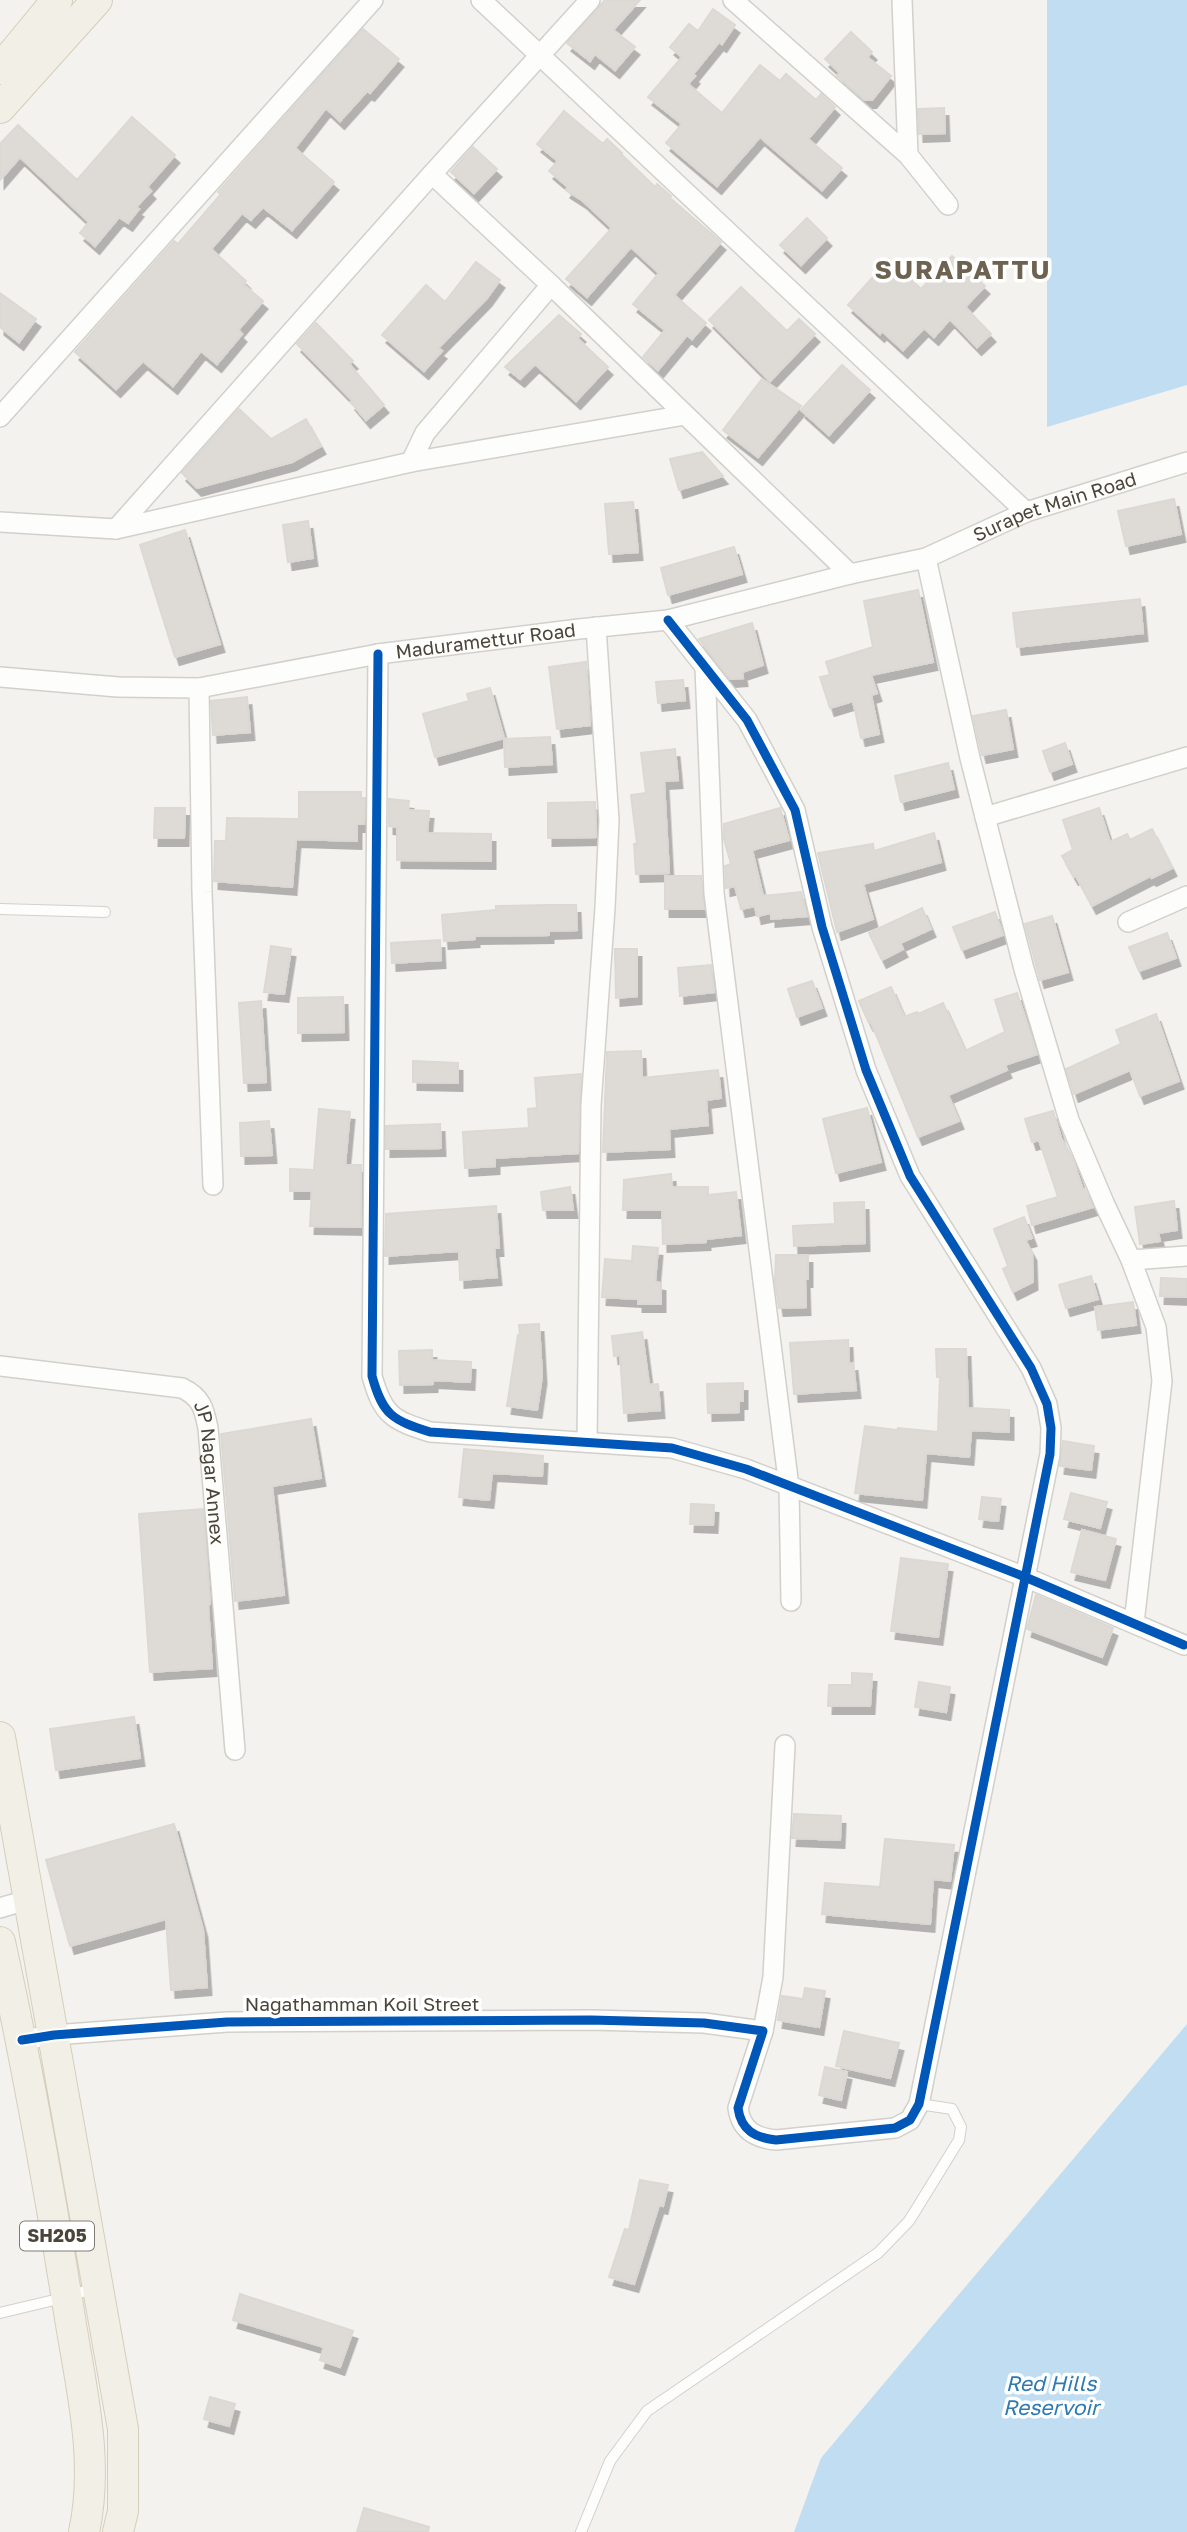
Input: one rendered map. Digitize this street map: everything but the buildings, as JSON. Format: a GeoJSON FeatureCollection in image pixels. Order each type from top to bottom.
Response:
{"type":"FeatureCollection","features":[{"type":"Feature","properties":{"kind":"main road"},"geometry":{"type":"LineString","coordinates":[[0,108],[97,0]]}},
{"type":"Feature","properties":{"kind":"main road"},"geometry":{"type":"LineString","coordinates":[[0,69],[50,3]]}},
{"type":"Feature","properties":{"kind":"main road"},"geometry":{"type":"LineString","coordinates":[[0,1737],[123,2429],[123,2511],[118,2532]]}},
{"type":"Feature","properties":{"kind":"main road","name":"SH205"},"geometry":{"type":"LineString","coordinates":[[0,1942],[22,2040],[91,2451],[89,2510],[84,2532]]}},
{"type":"Feature","properties":{"kind":"street"},"geometry":{"type":"LineString","coordinates":[[0,417],[373,0]]}},
{"type":"Feature","properties":{"kind":"street"},"geometry":{"type":"LineString","coordinates":[[481,0],[1026,512]]}},
{"type":"Feature","properties":{"kind":"street"},"geometry":{"type":"LineString","coordinates":[[116,529],[432,173],[590,0]]}},
{"type":"Feature","properties":{"kind":"street"},"geometry":{"type":"LineString","coordinates":[[733,0],[908,155],[948,205]]}},
{"type":"Feature","properties":{"kind":"street"},"geometry":{"type":"LineString","coordinates":[[902,0],[908,155]]}},
{"type":"Feature","properties":{"kind":"street"},"geometry":{"type":"LineString","coordinates":[[432,173],[850,574]]}},
{"type":"Feature","properties":{"kind":"street"},"geometry":{"type":"LineString","coordinates":[[411,462],[425,433],[551,285]]}},
{"type":"Feature","properties":{"kind":"street"},"geometry":{"type":"LineString","coordinates":[[0,522],[116,529],[411,462],[685,415]]}},
{"type":"Feature","properties":{"kind":"street","name":"Surapet Main Road"},"geometry":{"type":"LineString","coordinates":[[926,558],[1026,512],[1187,462]]}},
{"type":"Feature","properties":{"kind":"street"},"geometry":{"type":"LineString","coordinates":[[926,558],[985,817],[1024,969],[1069,1120],[1131,1260],[1156,1327],[1162,1381],[1134,1623]]}},
{"type":"Feature","properties":{"kind":"street","name":"Maduramettur Road"},"geometry":{"type":"LineString","coordinates":[[0,677],[118,687],[199,688],[378,654],[668,620],[850,574],[926,558]]}},
{"type":"Feature","properties":{"kind":"street"},"geometry":{"type":"LineString","coordinates":[[668,620],[747,720],[795,810],[822,927],[866,1070],[910,1176],[1024,1357],[1047,1404],[1051,1428],[1050,1454],[919,2104],[910,2120],[895,2128],[776,2140],[750,2133],[740,2119],[738,2108],[763,2031],[773,1978],[785,1745]]}},
{"type":"Feature","properties":{"kind":"street"},"geometry":{"type":"LineString","coordinates":[[587,1442],[591,1105],[609,820],[596,627]]}},
{"type":"Feature","properties":{"kind":"street"},"geometry":{"type":"LineString","coordinates":[[378,654],[372,1376],[378,1400],[389,1414],[403,1423],[430,1432],[671,1448],[746,1469],[1025,1577],[1184,1644]]}},
{"type":"Feature","properties":{"kind":"street"},"geometry":{"type":"LineString","coordinates":[[705,667],[714,893],[789,1487],[790,1601]]}},
{"type":"Feature","properties":{"kind":"street"},"geometry":{"type":"LineString","coordinates":[[199,688],[202,892],[213,1185]]}},
{"type":"Feature","properties":{"kind":"street"},"geometry":{"type":"LineString","coordinates":[[985,817],[1187,757]]}},
{"type":"Feature","properties":{"kind":"street"},"geometry":{"type":"LineString","coordinates":[[1128,922],[1187,897]]}},
{"type":"Feature","properties":{"kind":"street"},"geometry":{"type":"LineString","coordinates":[[1131,1260],[1187,1256]]}},
{"type":"Feature","properties":{"kind":"street","name":"JP Nagar Annex"},"geometry":{"type":"LineString","coordinates":[[0,1366],[182,1388],[195,1395],[203,1406],[208,1428],[235,1750]]}},
{"type":"Feature","properties":{"kind":"street"},"geometry":{"type":"LineString","coordinates":[[0,1908],[30,1899]]}},
{"type":"Feature","properties":{"kind":"street","name":"Nagathamman Koil Street"},"geometry":{"type":"LineString","coordinates":[[22,2040],[54,2035],[227,2022],[537,2020],[704,2023],[763,2031]]}},
{"type":"Feature","properties":{"kind":"lane"},"geometry":{"type":"LineString","coordinates":[[0,909],[105,912]]}},
{"type":"Feature","properties":{"kind":"lane"},"geometry":{"type":"LineString","coordinates":[[581,2532],[610,2461],[648,2412],[878,2253],[909,2221],[959,2140],[961,2127],[952,2109],[919,2104]]}},
{"type":"Feature","properties":{"kind":"lane"},"geometry":{"type":"LineString","coordinates":[[0,2313],[67,2297],[98,2286]]}},
{"type":"Feature","properties":{"kind":"water"},"geometry":{"type":"Polygon","coordinates":[[[1047,0],[1187,0],[1187,385],[1047,427],[1047,0]]]}},
{"type":"Feature","properties":{"kind":"water","name":"Red Hills Reservoir"},"geometry":{"type":"Polygon","coordinates":[[[1187,2024],[1187,2532],[794,2532],[821,2458],[1187,2024]]]}},
{"type":"Feature","properties":{"kind":"cycle path"},"geometry":{"type":"LineString","coordinates":[[22,2040],[54,2035],[227,2022],[591,2020],[704,2023],[763,2031],[738,2108],[742,2122],[756,2135],[776,2140],[895,2128],[910,2120],[919,2104],[1050,1454],[1051,1428],[1047,1404],[1031,1368],[910,1176],[866,1070],[822,927],[795,810],[747,720],[668,620]]}},
{"type":"Feature","properties":{"kind":"cycle path"},"geometry":{"type":"LineString","coordinates":[[378,654],[372,1376],[385,1408],[398,1420],[430,1432],[672,1448],[746,1469],[1025,1577],[1184,1645]]}},
{"type":"Feature","properties":{"kind":"district","name":"SURAPATTU"},"geometry":{"type":"Point","coordinates":[963,270]}}]}
